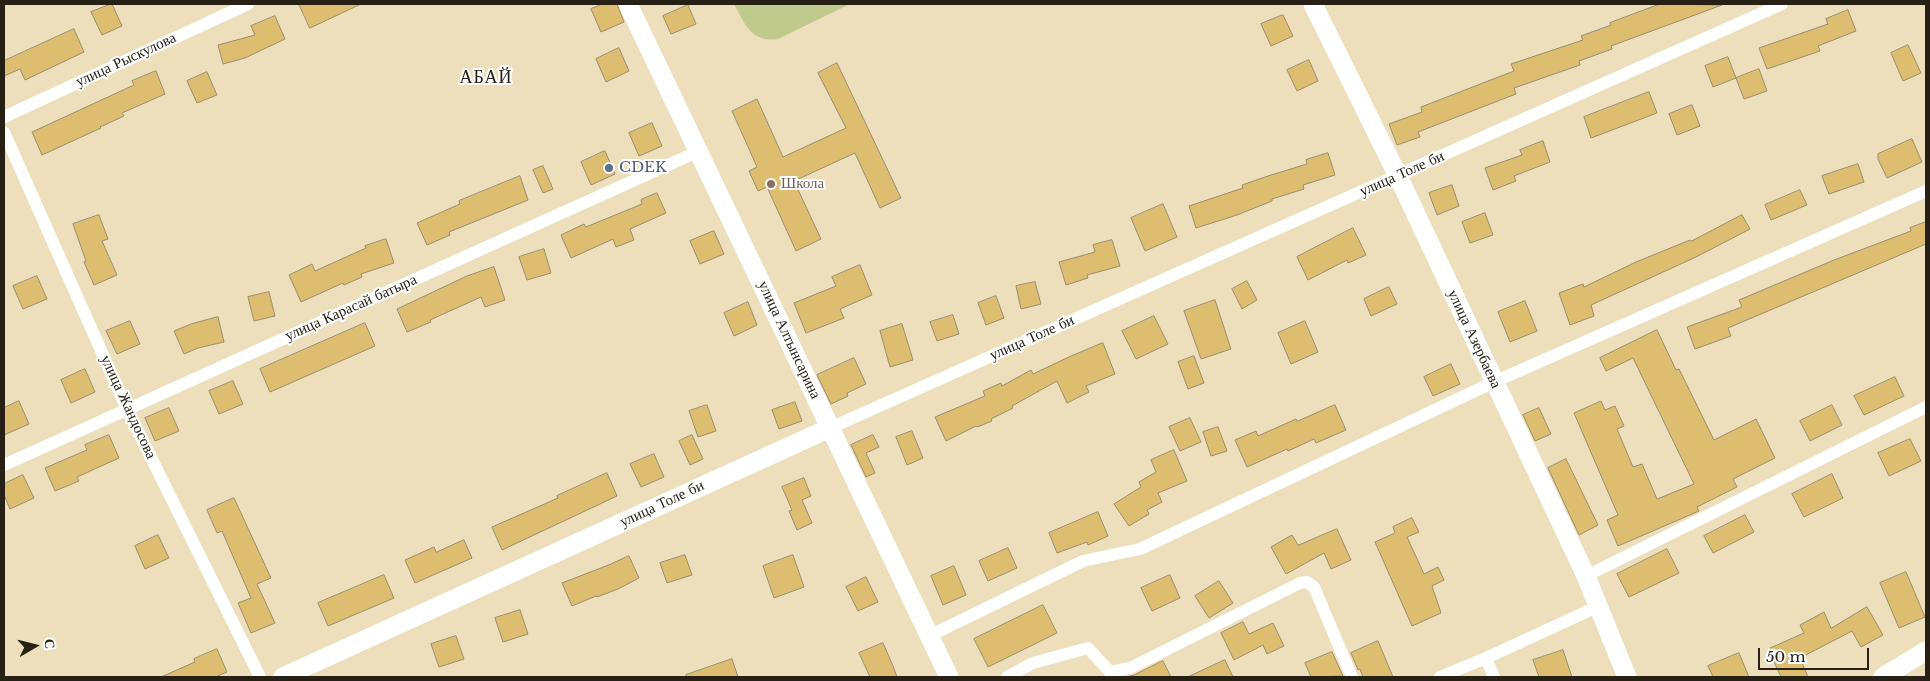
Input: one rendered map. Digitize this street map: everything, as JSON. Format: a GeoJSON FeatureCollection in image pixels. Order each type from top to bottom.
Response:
{"type":"FeatureCollection","features":[{"type":"Feature","properties":{"kind":"street","name":"улица Рыскулова"},"geometry":{"type":"LineString","coordinates":[[4,117],[248,4]]}},
{"type":"Feature","properties":{"kind":"street","name":"улица Алтынсарина"},"geometry":{"type":"LineString","coordinates":[[628,4],[949,677]]}},
{"type":"Feature","properties":{"kind":"street","name":"улица Азербаева"},"geometry":{"type":"LineString","coordinates":[[1313,4],[1398,176],[1586,576],[1627,677]]}},
{"type":"Feature","properties":{"kind":"street","name":"улица Толе би"},"geometry":{"type":"LineString","coordinates":[[283,677],[830,428],[1782,4]]}},
{"type":"Feature","properties":{"kind":"street","name":"улица Жандосова"},"geometry":{"type":"LineString","coordinates":[[4,132],[127,409],[260,677]]}},
{"type":"Feature","properties":{"kind":"street","name":"улица Карасай батыра"},"geometry":{"type":"LineString","coordinates":[[4,465],[699,152]]}},
{"type":"Feature","properties":{"kind":"street"},"geometry":{"type":"LineString","coordinates":[[929,636],[1083,561],[1140,549],[1494,382],[1926,191]]}},
{"type":"Feature","properties":{"kind":"street"},"geometry":{"type":"LineString","coordinates":[[1586,576],[1926,408]]}},
{"type":"Feature","properties":{"kind":"street"},"geometry":{"type":"LineString","coordinates":[[1007,677],[1033,662],[1088,648],[1110,672],[1130,668],[1307,582],[1314,587],[1352,677]]}},
{"type":"Feature","properties":{"kind":"street"},"geometry":{"type":"LineString","coordinates":[[1440,677],[1599,606]]}},
{"type":"Feature","properties":{"kind":"street"},"geometry":{"type":"LineString","coordinates":[[1883,677],[1926,651]]}},
{"type":"Feature","properties":{"kind":"street"},"geometry":{"type":"LineString","coordinates":[[1486,658],[1494,677]]}},
{"type":"Feature","properties":{"kind":"green space"},"geometry":{"type":"Polygon","coordinates":[[[734,4],[850,4],[778,39],[769,39],[761,38],[750,30],[734,4]]]}},
{"type":"Feature","properties":{"kind":"building"},"geometry":{"type":"Polygon","coordinates":[[[112,4],[122,26],[102,35],[91,12],[112,4]]]}},
{"type":"Feature","properties":{"kind":"building"},"geometry":{"type":"Polygon","coordinates":[[[299,4],[361,4],[310,28],[299,4]]]}},
{"type":"Feature","properties":{"kind":"building"},"geometry":{"type":"Polygon","coordinates":[[[603,4],[617,4],[624,22],[601,32],[591,9],[603,4]]]}},
{"type":"Feature","properties":{"kind":"building"},"geometry":{"type":"Polygon","coordinates":[[[1660,4],[1722,5],[1611,46],[1612,49],[1579,61],[1580,65],[1514,88],[1516,94],[1418,132],[1420,137],[1397,145],[1389,124],[1422,112],[1421,107],[1514,71],[1511,64],[1583,40],[1581,36],[1660,4]]]}},
{"type":"Feature","properties":{"kind":"building"},"geometry":{"type":"Polygon","coordinates":[[[688,5],[696,24],[671,34],[663,16],[688,5]]]}},
{"type":"Feature","properties":{"kind":"building"},"geometry":{"type":"Polygon","coordinates":[[[1848,10],[1856,31],[1818,46],[1820,51],[1767,69],[1759,48],[1828,24],[1826,19],[1848,10]]]}},
{"type":"Feature","properties":{"kind":"building"},"geometry":{"type":"Polygon","coordinates":[[[1283,15],[1293,36],[1271,46],[1261,24],[1283,15]]]}},
{"type":"Feature","properties":{"kind":"building"},"geometry":{"type":"Polygon","coordinates":[[[275,16],[285,39],[245,58],[223,64],[218,45],[255,35],[251,26],[275,16]]]}},
{"type":"Feature","properties":{"kind":"building"},"geometry":{"type":"Polygon","coordinates":[[[74,29],[84,52],[25,80],[20,69],[4,76],[4,61],[74,29]]]}},
{"type":"Feature","properties":{"kind":"building"},"geometry":{"type":"Polygon","coordinates":[[[1908,45],[1921,73],[1903,81],[1891,53],[1908,45]]]}},
{"type":"Feature","properties":{"kind":"building"},"geometry":{"type":"Polygon","coordinates":[[[619,48],[629,71],[606,82],[596,59],[619,48]]]}},
{"type":"Feature","properties":{"kind":"building"},"geometry":{"type":"Polygon","coordinates":[[[1728,57],[1736,78],[1713,87],[1705,66],[1728,57]]]}},
{"type":"Feature","properties":{"kind":"building"},"geometry":{"type":"Polygon","coordinates":[[[1309,60],[1318,81],[1297,91],[1287,70],[1309,60]]]}},
{"type":"Feature","properties":{"kind":"building"},"geometry":{"type":"Polygon","coordinates":[[[837,63],[901,198],[880,208],[855,153],[794,181],[821,239],[796,251],[767,187],[758,191],[749,171],[757,167],[732,111],[757,99],[783,157],[846,128],[818,73],[837,63]]]}},
{"type":"Feature","properties":{"kind":"building"},"geometry":{"type":"Polygon","coordinates":[[[1759,69],[1767,91],[1744,99],[1736,78],[1759,69]]]}},
{"type":"Feature","properties":{"kind":"building"},"geometry":{"type":"Polygon","coordinates":[[[156,71],[165,94],[122,113],[124,116],[42,155],[32,132],[134,85],[132,81],[156,71]]]}},
{"type":"Feature","properties":{"kind":"building"},"geometry":{"type":"Polygon","coordinates":[[[207,72],[217,95],[197,103],[187,81],[207,72]]]}},
{"type":"Feature","properties":{"kind":"building"},"geometry":{"type":"Polygon","coordinates":[[[1649,92],[1657,113],[1591,138],[1584,117],[1649,92]]]}},
{"type":"Feature","properties":{"kind":"building"},"geometry":{"type":"Polygon","coordinates":[[[1692,105],[1700,126],[1677,135],[1669,114],[1692,105]]]}},
{"type":"Feature","properties":{"kind":"building"},"geometry":{"type":"Polygon","coordinates":[[[652,123],[662,146],[639,156],[629,133],[652,123]]]}},
{"type":"Feature","properties":{"kind":"building"},"geometry":{"type":"Polygon","coordinates":[[[1912,139],[1922,162],[1887,178],[1878,159],[1878,154],[1912,139]]]}},
{"type":"Feature","properties":{"kind":"building"},"geometry":{"type":"Polygon","coordinates":[[[1543,141],[1550,162],[1514,176],[1516,181],[1493,190],[1485,168],[1522,155],[1520,150],[1543,141]]]}},
{"type":"Feature","properties":{"kind":"building"},"geometry":{"type":"Polygon","coordinates":[[[605,151],[615,174],[591,185],[581,162],[605,151]]]}},
{"type":"Feature","properties":{"kind":"building"},"geometry":{"type":"Polygon","coordinates":[[[1328,153],[1335,175],[1303,185],[1304,189],[1272,199],[1272,201],[1237,215],[1196,228],[1189,206],[1243,188],[1242,185],[1307,164],[1306,160],[1328,153]]]}},
{"type":"Feature","properties":{"kind":"building"},"geometry":{"type":"Polygon","coordinates":[[[1858,164],[1864,182],[1829,194],[1822,176],[1858,164]]]}},
{"type":"Feature","properties":{"kind":"building"},"geometry":{"type":"Polygon","coordinates":[[[543,166],[553,189],[543,193],[533,170],[543,166]]]}},
{"type":"Feature","properties":{"kind":"building"},"geometry":{"type":"Polygon","coordinates":[[[520,176],[528,200],[449,232],[450,235],[427,245],[417,223],[460,204],[459,201],[520,176]]]}},
{"type":"Feature","properties":{"kind":"building"},"geometry":{"type":"Polygon","coordinates":[[[1452,185],[1459,206],[1437,215],[1429,193],[1452,185]]]}},
{"type":"Feature","properties":{"kind":"building"},"geometry":{"type":"Polygon","coordinates":[[[1800,190],[1807,205],[1771,220],[1765,205],[1800,190]]]}},
{"type":"Feature","properties":{"kind":"building"},"geometry":{"type":"Polygon","coordinates":[[[657,193],[666,213],[630,229],[634,240],[616,247],[613,239],[571,258],[561,235],[584,224],[586,227],[642,204],[641,200],[657,193]]]}},
{"type":"Feature","properties":{"kind":"building"},"geometry":{"type":"Polygon","coordinates":[[[1163,204],[1177,237],[1145,251],[1131,218],[1163,204]]]}},
{"type":"Feature","properties":{"kind":"building"},"geometry":{"type":"Polygon","coordinates":[[[1485,213],[1493,235],[1470,243],[1462,222],[1485,213]]]}},
{"type":"Feature","properties":{"kind":"building"},"geometry":{"type":"Polygon","coordinates":[[[99,215],[108,239],[102,241],[117,275],[94,285],[84,262],[86,261],[73,224],[99,215]]]}},
{"type":"Feature","properties":{"kind":"building"},"geometry":{"type":"Polygon","coordinates":[[[1742,215],[1750,229],[1696,257],[1591,305],[1594,316],[1570,325],[1559,293],[1583,284],[1584,287],[1636,262],[1691,241],[1742,215]]]}},
{"type":"Feature","properties":{"kind":"building"},"geometry":{"type":"Polygon","coordinates":[[[1926,222],[1926,244],[1728,328],[1731,336],[1695,349],[1687,327],[1742,307],[1739,300],[1834,260],[1911,231],[1910,228],[1926,222]]]}},
{"type":"Feature","properties":{"kind":"building"},"geometry":{"type":"Polygon","coordinates":[[[1353,228],[1366,255],[1348,263],[1347,260],[1308,280],[1297,257],[1353,228]]]}},
{"type":"Feature","properties":{"kind":"building"},"geometry":{"type":"Polygon","coordinates":[[[714,231],[724,254],[700,264],[690,241],[714,231]]]}},
{"type":"Feature","properties":{"kind":"building"},"geometry":{"type":"Polygon","coordinates":[[[386,239],[394,263],[361,274],[362,277],[344,285],[343,283],[301,302],[289,275],[312,264],[315,271],[366,248],[365,246],[386,239]]]}},
{"type":"Feature","properties":{"kind":"building"},"geometry":{"type":"Polygon","coordinates":[[[1112,240],[1120,266],[1087,275],[1088,278],[1066,285],[1059,262],[1095,252],[1093,245],[1112,240]]]}},
{"type":"Feature","properties":{"kind":"building"},"geometry":{"type":"Polygon","coordinates":[[[544,249],[551,273],[527,280],[519,257],[544,249]]]}},
{"type":"Feature","properties":{"kind":"building"},"geometry":{"type":"Polygon","coordinates":[[[860,265],[872,295],[840,309],[844,318],[806,333],[794,303],[836,286],[832,277],[860,265]]]}},
{"type":"Feature","properties":{"kind":"building"},"geometry":{"type":"Polygon","coordinates":[[[494,267],[505,300],[485,307],[481,297],[407,332],[397,309],[467,276],[494,267]]]}},
{"type":"Feature","properties":{"kind":"building"},"geometry":{"type":"Polygon","coordinates":[[[37,276],[47,299],[23,309],[13,286],[37,276]]]}},
{"type":"Feature","properties":{"kind":"building"},"geometry":{"type":"Polygon","coordinates":[[[1247,281],[1257,300],[1242,309],[1232,289],[1247,281]]]}},
{"type":"Feature","properties":{"kind":"building"},"geometry":{"type":"Polygon","coordinates":[[[1035,282],[1041,304],[1021,309],[1016,286],[1035,282]]]}},
{"type":"Feature","properties":{"kind":"building"},"geometry":{"type":"Polygon","coordinates":[[[1389,287],[1397,304],[1371,316],[1364,299],[1389,287]]]}},
{"type":"Feature","properties":{"kind":"building"},"geometry":{"type":"Polygon","coordinates":[[[269,292],[275,316],[254,321],[248,297],[269,292]]]}},
{"type":"Feature","properties":{"kind":"building"},"geometry":{"type":"Polygon","coordinates":[[[996,296],[1004,318],[986,325],[978,303],[996,296]]]}},
{"type":"Feature","properties":{"kind":"building"},"geometry":{"type":"Polygon","coordinates":[[[1215,300],[1231,349],[1201,359],[1184,311],[1215,300]]]}},
{"type":"Feature","properties":{"kind":"building"},"geometry":{"type":"Polygon","coordinates":[[[1525,301],[1537,331],[1510,342],[1498,312],[1525,301]]]}},
{"type":"Feature","properties":{"kind":"building"},"geometry":{"type":"Polygon","coordinates":[[[748,302],[757,325],[734,336],[724,313],[748,302]]]}},
{"type":"Feature","properties":{"kind":"building"},"geometry":{"type":"Polygon","coordinates":[[[953,315],[959,334],[937,341],[930,322],[953,315]]]}},
{"type":"Feature","properties":{"kind":"building"},"geometry":{"type":"Polygon","coordinates":[[[1154,316],[1168,344],[1136,359],[1122,331],[1154,316]]]}},
{"type":"Feature","properties":{"kind":"building"},"geometry":{"type":"Polygon","coordinates":[[[218,317],[224,342],[198,348],[184,354],[174,331],[191,324],[218,317]]]}},
{"type":"Feature","properties":{"kind":"building"},"geometry":{"type":"Polygon","coordinates":[[[130,321],[140,344],[117,354],[106,331],[130,321]]]}},
{"type":"Feature","properties":{"kind":"building"},"geometry":{"type":"Polygon","coordinates":[[[1305,321],[1318,352],[1291,364],[1278,333],[1305,321]]]}},
{"type":"Feature","properties":{"kind":"building"},"geometry":{"type":"Polygon","coordinates":[[[365,323],[375,346],[270,392],[260,369],[365,323]]]}},
{"type":"Feature","properties":{"kind":"building"},"geometry":{"type":"Polygon","coordinates":[[[902,324],[913,360],[890,367],[880,331],[902,324]]]}},
{"type":"Feature","properties":{"kind":"building"},"geometry":{"type":"Polygon","coordinates":[[[1657,330],[1676,370],[1679,369],[1714,440],[1756,419],[1775,458],[1733,479],[1737,487],[1697,507],[1699,511],[1618,546],[1607,520],[1618,515],[1574,413],[1601,401],[1605,410],[1615,406],[1624,426],[1617,429],[1633,467],[1642,464],[1657,499],[1694,484],[1633,358],[1606,371],[1600,358],[1657,330]]]}},
{"type":"Feature","properties":{"kind":"building"},"geometry":{"type":"Polygon","coordinates":[[[1103,343],[1115,374],[1086,386],[1089,392],[1067,403],[1057,381],[1012,406],[1013,408],[991,419],[992,421],[976,426],[946,441],[935,417],[985,396],[983,391],[1001,383],[1002,386],[1031,370],[1033,374],[1103,343]]]}},
{"type":"Feature","properties":{"kind":"building"},"geometry":{"type":"Polygon","coordinates":[[[1194,356],[1204,383],[1188,389],[1178,362],[1194,356]]]}},
{"type":"Feature","properties":{"kind":"building"},"geometry":{"type":"Polygon","coordinates":[[[854,358],[866,384],[847,393],[848,396],[831,404],[817,375],[854,358]]]}},
{"type":"Feature","properties":{"kind":"building"},"geometry":{"type":"Polygon","coordinates":[[[1451,364],[1460,384],[1433,396],[1424,377],[1451,364]]]}},
{"type":"Feature","properties":{"kind":"building"},"geometry":{"type":"Polygon","coordinates":[[[85,369],[95,392],[71,403],[61,380],[85,369]]]}},
{"type":"Feature","properties":{"kind":"building"},"geometry":{"type":"Polygon","coordinates":[[[1895,377],[1904,396],[1864,415],[1854,396],[1895,377]]]}},
{"type":"Feature","properties":{"kind":"building"},"geometry":{"type":"Polygon","coordinates":[[[233,381],[243,404],[219,414],[209,391],[233,381]]]}},
{"type":"Feature","properties":{"kind":"building"},"geometry":{"type":"Polygon","coordinates":[[[19,401],[29,424],[4,435],[4,408],[19,401]]]}},
{"type":"Feature","properties":{"kind":"building"},"geometry":{"type":"Polygon","coordinates":[[[795,402],[802,421],[779,429],[772,410],[795,402]]]}},
{"type":"Feature","properties":{"kind":"building"},"geometry":{"type":"Polygon","coordinates":[[[707,405],[716,431],[698,437],[689,411],[707,405]]]}},
{"type":"Feature","properties":{"kind":"building"},"geometry":{"type":"Polygon","coordinates":[[[1335,405],[1346,430],[1316,443],[1314,439],[1288,451],[1287,449],[1247,467],[1235,440],[1256,431],[1258,436],[1296,419],[1297,421],[1335,405]]]}},
{"type":"Feature","properties":{"kind":"building"},"geometry":{"type":"Polygon","coordinates":[[[1832,405],[1842,425],[1810,441],[1800,421],[1832,405]]]}},
{"type":"Feature","properties":{"kind":"building"},"geometry":{"type":"Polygon","coordinates":[[[169,408],[179,431],[155,441],[145,418],[169,408]]]}},
{"type":"Feature","properties":{"kind":"building"},"geometry":{"type":"Polygon","coordinates":[[[1539,408],[1551,434],[1535,441],[1523,415],[1539,408]]]}},
{"type":"Feature","properties":{"kind":"building"},"geometry":{"type":"Polygon","coordinates":[[[1190,418],[1201,442],[1180,451],[1169,427],[1190,418]]]}},
{"type":"Feature","properties":{"kind":"building"},"geometry":{"type":"Polygon","coordinates":[[[1218,427],[1227,451],[1211,456],[1203,432],[1218,427]]]}},
{"type":"Feature","properties":{"kind":"building"},"geometry":{"type":"Polygon","coordinates":[[[912,431],[923,458],[907,465],[896,437],[912,431]]]}},
{"type":"Feature","properties":{"kind":"building"},"geometry":{"type":"Polygon","coordinates":[[[109,435],[119,458],[77,477],[79,481],[55,491],[45,468],[87,450],[85,445],[109,435]]]}},
{"type":"Feature","properties":{"kind":"building"},"geometry":{"type":"Polygon","coordinates":[[[692,435],[703,459],[690,465],[679,441],[692,435]]]}},
{"type":"Feature","properties":{"kind":"building"},"geometry":{"type":"Polygon","coordinates":[[[873,435],[879,447],[866,453],[875,473],[866,477],[851,445],[873,435]]]}},
{"type":"Feature","properties":{"kind":"building"},"geometry":{"type":"Polygon","coordinates":[[[1910,439],[1921,461],[1889,476],[1878,453],[1910,439]]]}},
{"type":"Feature","properties":{"kind":"building"},"geometry":{"type":"Polygon","coordinates":[[[1174,450],[1187,481],[1158,493],[1162,502],[1147,510],[1149,514],[1129,526],[1114,504],[1141,487],[1139,482],[1156,472],[1151,460],[1174,450]]]}},
{"type":"Feature","properties":{"kind":"building"},"geometry":{"type":"Polygon","coordinates":[[[654,454],[664,477],[641,487],[630,464],[654,454]]]}},
{"type":"Feature","properties":{"kind":"building"},"geometry":{"type":"Polygon","coordinates":[[[1566,459],[1598,525],[1579,535],[1548,468],[1566,459]]]}},
{"type":"Feature","properties":{"kind":"building"},"geometry":{"type":"Polygon","coordinates":[[[607,473],[617,496],[502,550],[492,527],[558,498],[557,496],[607,473]]]}},
{"type":"Feature","properties":{"kind":"building"},"geometry":{"type":"Polygon","coordinates":[[[1832,474],[1843,498],[1804,517],[1792,494],[1832,474]]]}},
{"type":"Feature","properties":{"kind":"building"},"geometry":{"type":"Polygon","coordinates":[[[23,475],[34,498],[10,509],[4,495],[4,484],[23,475]]]}},
{"type":"Feature","properties":{"kind":"building"},"geometry":{"type":"Polygon","coordinates":[[[804,478],[811,496],[802,500],[812,523],[797,530],[789,511],[792,510],[782,487],[804,478]]]}},
{"type":"Feature","properties":{"kind":"building"},"geometry":{"type":"Polygon","coordinates":[[[234,498],[271,578],[257,584],[275,623],[251,633],[238,603],[251,598],[222,531],[217,533],[207,510],[234,498]]]}},
{"type":"Feature","properties":{"kind":"building"},"geometry":{"type":"Polygon","coordinates":[[[1098,512],[1108,536],[1088,545],[1087,542],[1057,553],[1049,533],[1098,512]]]}},
{"type":"Feature","properties":{"kind":"building"},"geometry":{"type":"Polygon","coordinates":[[[1745,515],[1754,532],[1713,553],[1704,536],[1745,515]]]}},
{"type":"Feature","properties":{"kind":"building"},"geometry":{"type":"Polygon","coordinates":[[[1412,518],[1419,532],[1407,537],[1424,574],[1438,567],[1444,580],[1432,586],[1441,613],[1412,626],[1375,542],[1395,533],[1393,527],[1412,518]]]}},
{"type":"Feature","properties":{"kind":"building"},"geometry":{"type":"Polygon","coordinates":[[[1337,529],[1351,560],[1331,569],[1324,553],[1286,574],[1271,547],[1292,535],[1298,545],[1337,529]]]}},
{"type":"Feature","properties":{"kind":"building"},"geometry":{"type":"Polygon","coordinates":[[[158,535],[169,558],[145,569],[135,546],[158,535]]]}},
{"type":"Feature","properties":{"kind":"building"},"geometry":{"type":"Polygon","coordinates":[[[464,540],[472,558],[415,583],[405,560],[434,547],[436,552],[464,540]]]}},
{"type":"Feature","properties":{"kind":"building"},"geometry":{"type":"Polygon","coordinates":[[[1008,548],[1017,568],[988,581],[979,561],[1008,548]]]}},
{"type":"Feature","properties":{"kind":"building"},"geometry":{"type":"Polygon","coordinates":[[[1667,549],[1679,573],[1629,597],[1617,574],[1667,549]]]}},
{"type":"Feature","properties":{"kind":"building"},"geometry":{"type":"Polygon","coordinates":[[[685,555],[692,575],[667,583],[660,563],[685,555]]]}},
{"type":"Feature","properties":{"kind":"building"},"geometry":{"type":"Polygon","coordinates":[[[793,555],[804,587],[774,598],[763,566],[793,555]]]}},
{"type":"Feature","properties":{"kind":"building"},"geometry":{"type":"Polygon","coordinates":[[[629,556],[639,578],[618,589],[572,606],[562,583],[629,556]]]}},
{"type":"Feature","properties":{"kind":"building"},"geometry":{"type":"Polygon","coordinates":[[[954,566],[966,595],[943,605],[931,576],[954,566]]]}},
{"type":"Feature","properties":{"kind":"building"},"geometry":{"type":"Polygon","coordinates":[[[1906,572],[1925,617],[1899,628],[1880,583],[1906,572]]]}},
{"type":"Feature","properties":{"kind":"building"},"geometry":{"type":"Polygon","coordinates":[[[384,575],[394,598],[328,626],[318,603],[384,575]]]}},
{"type":"Feature","properties":{"kind":"building"},"geometry":{"type":"Polygon","coordinates":[[[1170,575],[1180,598],[1152,611],[1141,588],[1170,575]]]}},
{"type":"Feature","properties":{"kind":"building"},"geometry":{"type":"Polygon","coordinates":[[[866,577],[878,602],[858,611],[846,587],[866,577]]]}},
{"type":"Feature","properties":{"kind":"building"},"geometry":{"type":"Polygon","coordinates":[[[1219,581],[1233,603],[1209,618],[1195,596],[1219,581]]]}},
{"type":"Feature","properties":{"kind":"building"},"geometry":{"type":"Polygon","coordinates":[[[1043,605],[1057,633],[988,667],[974,639],[1043,605]]]}},
{"type":"Feature","properties":{"kind":"building"},"geometry":{"type":"Polygon","coordinates":[[[1867,607],[1883,635],[1861,647],[1852,631],[1800,658],[1808,677],[1781,677],[1768,649],[1804,633],[1800,625],[1824,612],[1831,628],[1867,607]]]}},
{"type":"Feature","properties":{"kind":"building"},"geometry":{"type":"Polygon","coordinates":[[[520,610],[528,634],[503,642],[495,618],[520,610]]]}},
{"type":"Feature","properties":{"kind":"building"},"geometry":{"type":"Polygon","coordinates":[[[1243,622],[1249,634],[1273,623],[1284,646],[1267,654],[1263,645],[1234,660],[1221,633],[1243,622]]]}},
{"type":"Feature","properties":{"kind":"building"},"geometry":{"type":"Polygon","coordinates":[[[456,636],[464,659],[439,667],[431,644],[456,636]]]}},
{"type":"Feature","properties":{"kind":"building"},"geometry":{"type":"Polygon","coordinates":[[[1378,641],[1393,677],[1363,677],[1351,653],[1378,641]]]}},
{"type":"Feature","properties":{"kind":"building"},"geometry":{"type":"Polygon","coordinates":[[[883,643],[897,677],[870,677],[859,653],[883,643]]]}},
{"type":"Feature","properties":{"kind":"building"},"geometry":{"type":"Polygon","coordinates":[[[217,649],[227,672],[215,677],[161,677],[195,662],[194,659],[217,649]]]}},
{"type":"Feature","properties":{"kind":"building"},"geometry":{"type":"Polygon","coordinates":[[[1563,650],[1572,677],[1539,677],[1533,660],[1563,650]]]}},
{"type":"Feature","properties":{"kind":"building"},"geometry":{"type":"Polygon","coordinates":[[[1332,652],[1343,676],[1311,677],[1305,663],[1332,652]]]}},
{"type":"Feature","properties":{"kind":"building"},"geometry":{"type":"Polygon","coordinates":[[[1739,653],[1749,677],[1713,677],[1708,666],[1739,653]]]}},
{"type":"Feature","properties":{"kind":"building"},"geometry":{"type":"Polygon","coordinates":[[[732,659],[738,677],[686,677],[686,675],[732,659]]]}},
{"type":"Feature","properties":{"kind":"building"},"geometry":{"type":"Polygon","coordinates":[[[1225,660],[1233,677],[1188,677],[1225,660]]]}},
{"type":"Feature","properties":{"kind":"building"},"geometry":{"type":"Polygon","coordinates":[[[1163,661],[1171,677],[1126,677],[1134,675],[1163,661]]]}},
{"type":"Feature","properties":{"kind":"place","name":"CDEK"},"geometry":{"type":"Point","coordinates":[609,168]}},
{"type":"Feature","properties":{"kind":"place","name":"Школа"},"geometry":{"type":"Point","coordinates":[771,184]}},
{"type":"Feature","properties":{"kind":"district","name":"АБАЙ"},"geometry":{"type":"Point","coordinates":[486,78]}}]}
